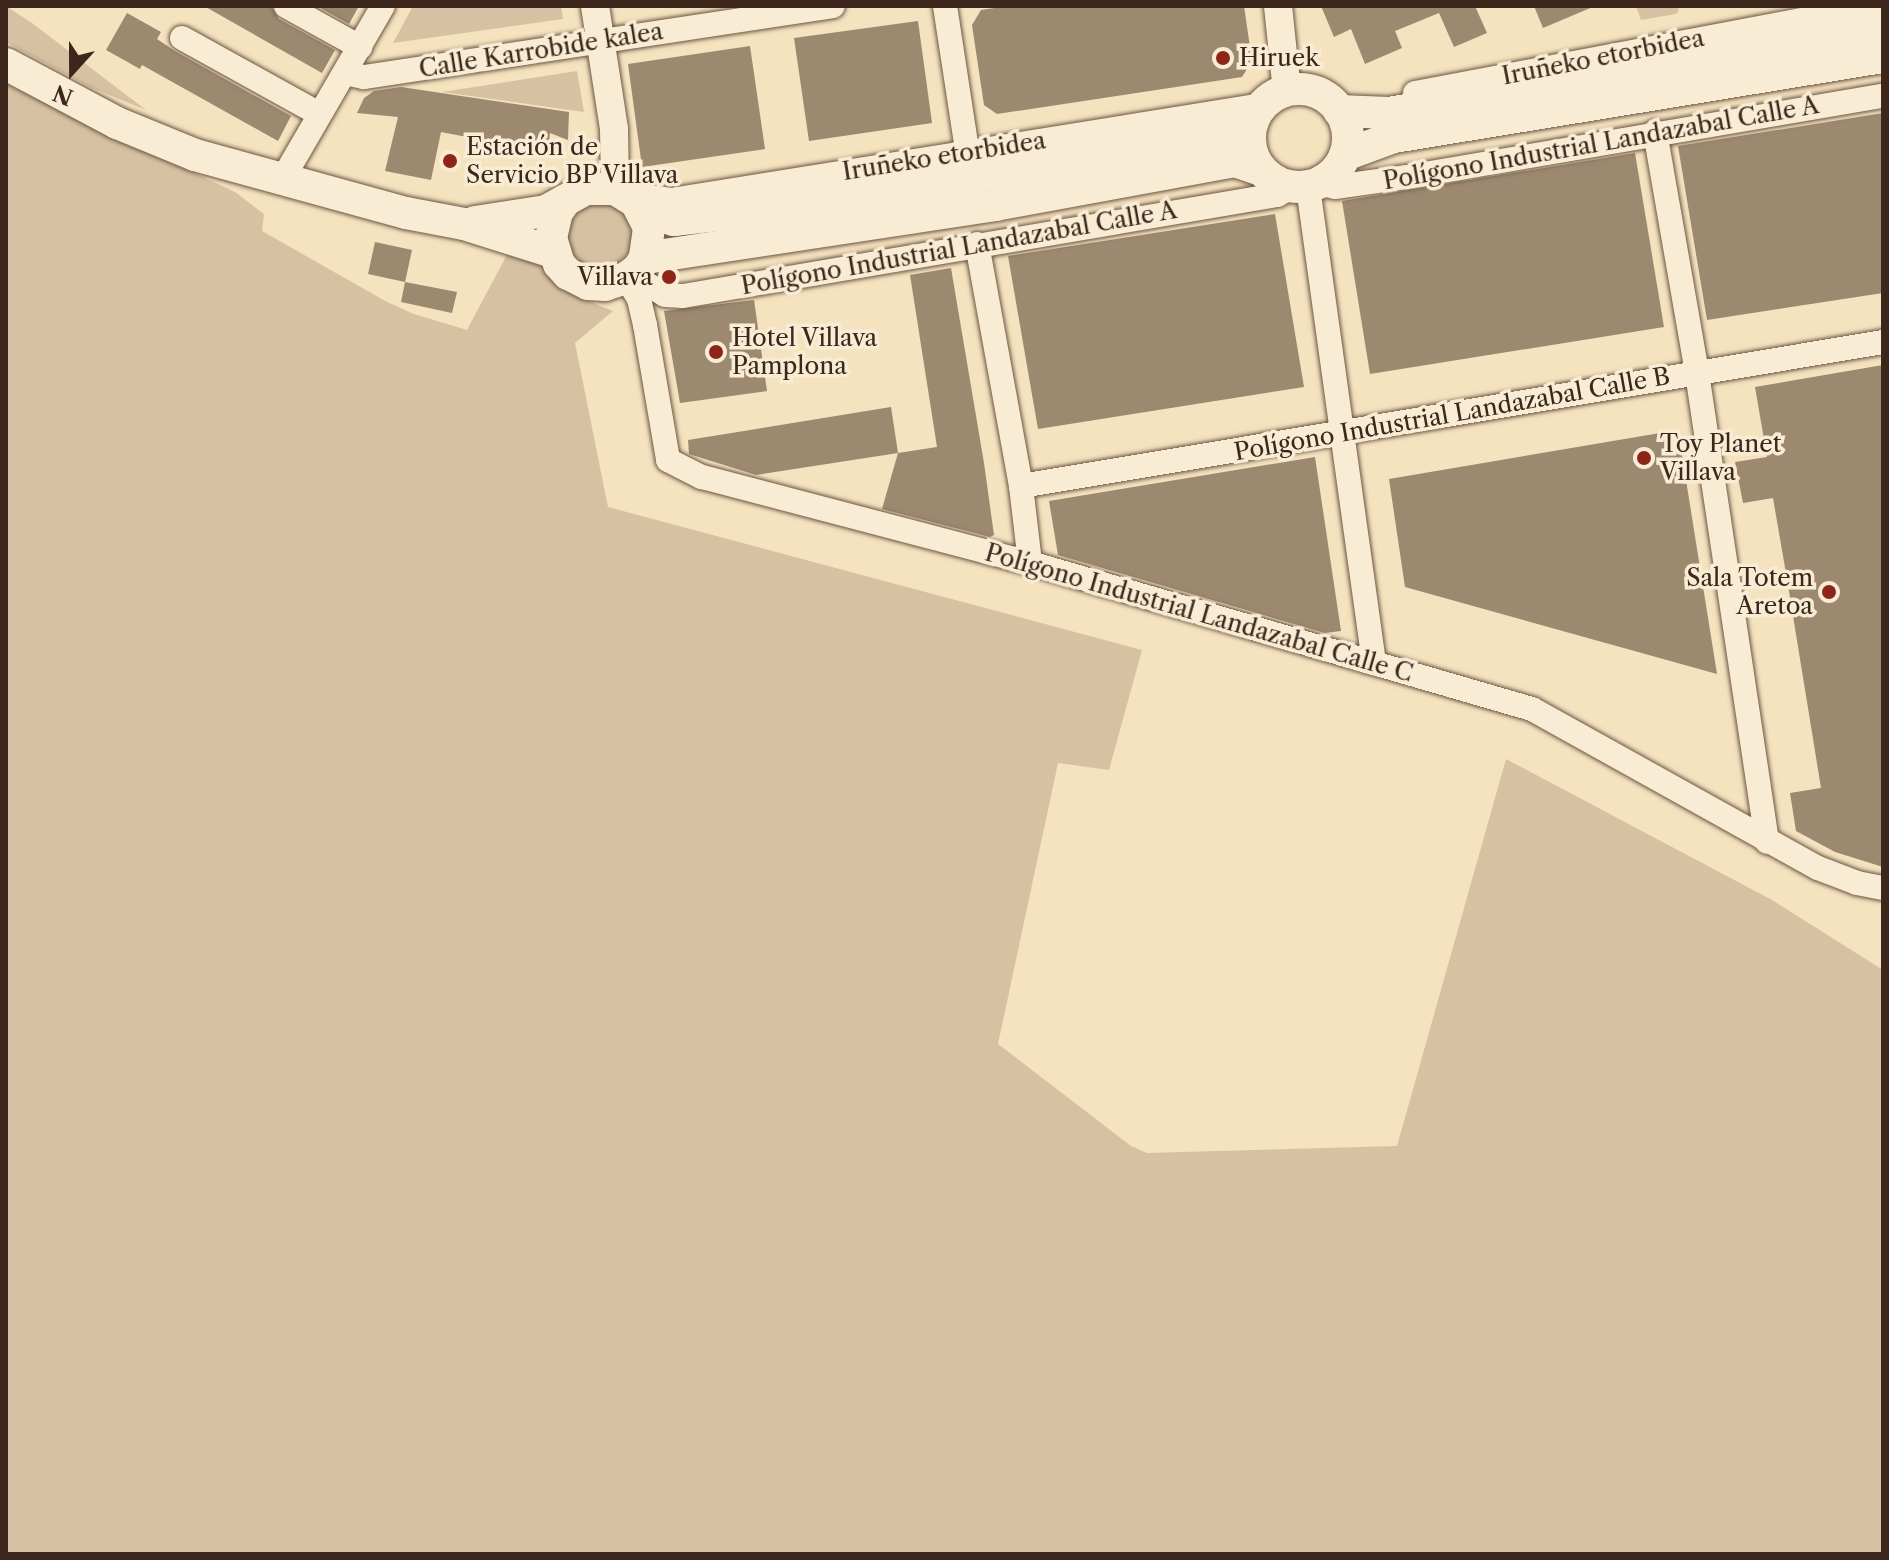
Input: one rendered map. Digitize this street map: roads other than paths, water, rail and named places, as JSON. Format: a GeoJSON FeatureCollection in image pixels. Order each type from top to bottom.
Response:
{"type":"FeatureCollection","features":[{"type":"Feature","properties":{"kind":"main road","name":"Iruñeko etorbidea"},"geometry":{"type":"LineString","coordinates":[[1334,105],[1389,113],[1883,27]]}},
{"type":"Feature","properties":{"kind":"main road","name":"Iruñeko etorbidea"},"geometry":{"type":"LineString","coordinates":[[1345,155],[1394,137],[1883,57]]}},
{"type":"Feature","properties":{"kind":"main road"},"geometry":{"type":"LineString","coordinates":[[6,64],[143,134],[195,155],[406,213],[464,224],[553,252]]}},
{"type":"Feature","properties":{"kind":"main road"},"geometry":{"type":"LineString","coordinates":[[569,198],[552,224],[553,252],[568,274],[588,284],[605,285],[634,271],[1235,161],[1306,186],[1330,176],[1345,155],[1348,140],[1334,105],[1313,92],[1267,108],[1249,143],[1261,170]]}},
{"type":"Feature","properties":{"kind":"main road","name":"Iruñeko etorbidea"},"geometry":{"type":"LineString","coordinates":[[628,197],[674,220],[772,209],[1222,136],[1267,108]]}},
{"type":"Feature","properties":{"kind":"main road"},"geometry":{"type":"LineString","coordinates":[[464,224],[546,211],[569,198],[600,187],[628,197],[649,228],[634,271]]}},
{"type":"Feature","properties":{"kind":"street"},"geometry":{"type":"LineString","coordinates":[[286,6],[360,47]]}},
{"type":"Feature","properties":{"kind":"street"},"geometry":{"type":"LineString","coordinates":[[282,180],[383,6]]}},
{"type":"Feature","properties":{"kind":"street"},"geometry":{"type":"LineString","coordinates":[[595,6],[628,197]]}},
{"type":"Feature","properties":{"kind":"street","name":"Calle Karrobide kalea"},"geometry":{"type":"LineString","coordinates":[[345,73],[364,77],[833,6]]}},
{"type":"Feature","properties":{"kind":"street"},"geometry":{"type":"LineString","coordinates":[[945,6],[967,150]]}},
{"type":"Feature","properties":{"kind":"street"},"geometry":{"type":"LineString","coordinates":[[1267,108],[1278,6]]}},
{"type":"Feature","properties":{"kind":"street","name":"Iruñeko etorbidea"},"geometry":{"type":"LineString","coordinates":[[1334,105],[1877,6]]}},
{"type":"Feature","properties":{"kind":"street"},"geometry":{"type":"LineString","coordinates":[[182,38],[319,114]]}},
{"type":"Feature","properties":{"kind":"street","name":"Polígono Industrial Landazabal Calle A"},"geometry":{"type":"LineString","coordinates":[[634,271],[665,295],[683,296],[1277,195],[1306,186],[1335,187],[1407,177],[1655,132],[1883,96]]}},
{"type":"Feature","properties":{"kind":"street","name":"Iruñeko etorbidea"},"geometry":{"type":"LineString","coordinates":[[628,197],[671,200],[967,150],[1267,108]]}},
{"type":"Feature","properties":{"kind":"street"},"geometry":{"type":"LineString","coordinates":[[569,198],[603,164],[614,129]]}},
{"type":"Feature","properties":{"kind":"street"},"geometry":{"type":"LineString","coordinates":[[1655,132],[1697,373],[1767,842]]}},
{"type":"Feature","properties":{"kind":"street"},"geometry":{"type":"LineString","coordinates":[[1306,186],[1374,662]]}},
{"type":"Feature","properties":{"kind":"street"},"geometry":{"type":"LineString","coordinates":[[977,244],[1021,486],[1030,563]]}},
{"type":"Feature","properties":{"kind":"street","name":"Polígono Industrial Landazabal Calle C"},"geometry":{"type":"LineString","coordinates":[[634,271],[668,460],[702,477],[1030,563],[1532,709],[1767,842],[1818,868],[1857,883],[1883,888]]}},
{"type":"Feature","properties":{"kind":"street","name":"Polígono Industrial Landazabal Calle B"},"geometry":{"type":"LineString","coordinates":[[1021,486],[1883,342]]}},
{"type":"Feature","properties":{"kind":"place","name":"Hiruek"},"geometry":{"type":"Point","coordinates":[1223,58]}},
{"type":"Feature","properties":{"kind":"place","name":"Estación de Servicio BP Villava"},"geometry":{"type":"Point","coordinates":[450,161]}},
{"type":"Feature","properties":{"kind":"place","name":"Villava"},"geometry":{"type":"Point","coordinates":[669,277]}},
{"type":"Feature","properties":{"kind":"place","name":"Hotel Villava Pamplona"},"geometry":{"type":"Point","coordinates":[716,352]}},
{"type":"Feature","properties":{"kind":"place","name":"Toy Planet Villava"},"geometry":{"type":"Point","coordinates":[1644,458]}},
{"type":"Feature","properties":{"kind":"place","name":"Sala Totem Aretoa"},"geometry":{"type":"Point","coordinates":[1829,592]}}]}
